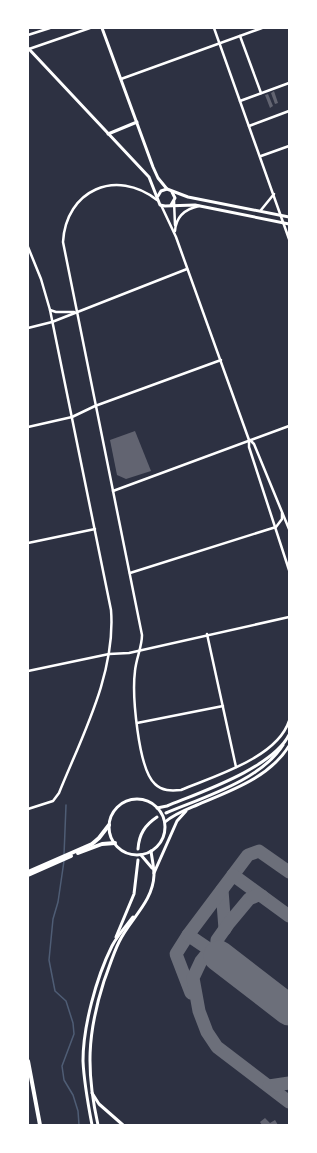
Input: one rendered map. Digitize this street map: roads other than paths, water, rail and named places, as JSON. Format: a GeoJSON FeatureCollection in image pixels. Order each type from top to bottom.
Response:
{"type":"FeatureCollection","features":[{"type":"Feature","properties":{"kind":"highway"},"geometry":{"type":"LineString","coordinates":[[28,875],[79,851],[96,841],[109,825]]}},
{"type":"Feature","properties":{"kind":"highway"},"geometry":{"type":"LineString","coordinates":[[79,851],[102,844],[114,843]]}},
{"type":"Feature","properties":{"kind":"highway"},"geometry":{"type":"LineString","coordinates":[[28,872],[52,863]]}},
{"type":"Feature","properties":{"kind":"highway"},"geometry":{"type":"LineString","coordinates":[[28,1061],[40,1125]]}},
{"type":"Feature","properties":{"kind":"street"},"geometry":{"type":"LineString","coordinates":[[28,35],[50,28]]}},
{"type":"Feature","properties":{"kind":"street"},"geometry":{"type":"LineString","coordinates":[[90,28],[28,48],[149,177],[160,205],[176,237],[221,360],[249,440],[249,447],[289,570]]}},
{"type":"Feature","properties":{"kind":"street"},"geometry":{"type":"LineString","coordinates":[[102,28],[158,178],[167,189],[172,192],[196,198],[281,214],[289,217],[283,222]]}},
{"type":"Feature","properties":{"kind":"street"},"geometry":{"type":"LineString","coordinates":[[214,28],[261,156],[289,239]]}},
{"type":"Feature","properties":{"kind":"street"},"geometry":{"type":"LineString","coordinates":[[121,79],[262,28]]}},
{"type":"Feature","properties":{"kind":"street"},"geometry":{"type":"LineString","coordinates":[[240,36],[261,93]]}},
{"type":"Feature","properties":{"kind":"street"},"geometry":{"type":"LineString","coordinates":[[240,101],[289,83]]}},
{"type":"Feature","properties":{"kind":"street"},"geometry":{"type":"LineString","coordinates":[[250,126],[289,111]]}},
{"type":"Feature","properties":{"kind":"street"},"geometry":{"type":"LineString","coordinates":[[108,134],[137,122]]}},
{"type":"Feature","properties":{"kind":"street"},"geometry":{"type":"LineString","coordinates":[[261,156],[289,146]]}},
{"type":"Feature","properties":{"kind":"street"},"geometry":{"type":"LineString","coordinates":[[157,198],[140,188],[125,184],[110,185],[82,198],[71,210],[64,232],[63,242],[142,635],[135,672],[138,723],[143,763],[147,774],[154,783],[162,789],[171,791],[181,790],[236,767],[261,753],[280,738],[289,721]]}},
{"type":"Feature","properties":{"kind":"street"},"geometry":{"type":"LineString","coordinates":[[157,198],[161,191],[167,189]]}},
{"type":"Feature","properties":{"kind":"street"},"geometry":{"type":"LineString","coordinates":[[172,192],[176,237]]}},
{"type":"Feature","properties":{"kind":"street"},"geometry":{"type":"LineString","coordinates":[[261,210],[274,194]]}},
{"type":"Feature","properties":{"kind":"street"},"geometry":{"type":"LineString","coordinates":[[160,205],[165,206],[173,204],[201,206],[289,224]]}},
{"type":"Feature","properties":{"kind":"street"},"geometry":{"type":"LineString","coordinates":[[175,230],[178,219],[184,211],[201,206]]}},
{"type":"Feature","properties":{"kind":"street"},"geometry":{"type":"LineString","coordinates":[[28,247],[33,257],[50,310],[111,610],[112,623],[105,676],[59,793],[52,801],[28,809]]}},
{"type":"Feature","properties":{"kind":"street"},"geometry":{"type":"LineString","coordinates":[[28,328],[52,322],[187,269]]}},
{"type":"Feature","properties":{"kind":"street"},"geometry":{"type":"LineString","coordinates":[[50,310],[56,312],[76,312]]}},
{"type":"Feature","properties":{"kind":"street"},"geometry":{"type":"LineString","coordinates":[[28,427],[72,417],[95,406],[221,360]]}},
{"type":"Feature","properties":{"kind":"street"},"geometry":{"type":"LineString","coordinates":[[113,491],[289,426]]}},
{"type":"Feature","properties":{"kind":"street"},"geometry":{"type":"LineString","coordinates":[[249,440],[254,444],[289,530]]}},
{"type":"Feature","properties":{"kind":"street"},"geometry":{"type":"LineString","coordinates":[[130,573],[276,527],[282,520],[282,513]]}},
{"type":"Feature","properties":{"kind":"street"},"geometry":{"type":"LineString","coordinates":[[28,543],[94,529]]}},
{"type":"Feature","properties":{"kind":"street"},"geometry":{"type":"LineString","coordinates":[[28,672],[109,654],[140,650],[207,634],[288,618]]}},
{"type":"Feature","properties":{"kind":"street"},"geometry":{"type":"LineString","coordinates":[[207,634],[236,767]]}},
{"type":"Feature","properties":{"kind":"street"},"geometry":{"type":"LineString","coordinates":[[138,723],[223,706]]}},
{"type":"Feature","properties":{"kind":"street"},"geometry":{"type":"LineString","coordinates":[[166,813],[252,774],[272,759],[289,735]]}},
{"type":"Feature","properties":{"kind":"street"},"geometry":{"type":"LineString","coordinates":[[157,808],[167,806],[240,775],[266,759],[285,742]]}},
{"type":"Feature","properties":{"kind":"street"},"geometry":{"type":"LineString","coordinates":[[165,822],[174,815],[236,789],[260,775],[283,755],[289,746]]}},
{"type":"Feature","properties":{"kind":"street"},"geometry":{"type":"LineString","coordinates":[[143,800],[157,808],[165,822],[162,839],[152,851],[141,855],[125,852],[114,843],[110,834],[109,825],[116,809],[126,802],[143,800]]}},
{"type":"Feature","properties":{"kind":"street"},"geometry":{"type":"LineString","coordinates":[[98,1125],[92,1092],[90,1048],[97,1007],[116,948],[123,934],[142,908],[151,890],[154,874],[177,820],[187,810]]}},
{"type":"Feature","properties":{"kind":"street"},"geometry":{"type":"LineString","coordinates":[[138,849],[142,832],[149,823],[157,817]]}},
{"type":"Feature","properties":{"kind":"street"},"geometry":{"type":"LineString","coordinates":[[152,851],[154,874]]}},
{"type":"Feature","properties":{"kind":"street"},"geometry":{"type":"LineString","coordinates":[[141,855],[149,864],[154,874]]}},
{"type":"Feature","properties":{"kind":"street"},"geometry":{"type":"LineString","coordinates":[[93,1125],[89,1110],[84,1074],[86,1031],[90,1009],[106,960],[134,894],[138,860]]}},
{"type":"Feature","properties":{"kind":"street"},"geometry":{"type":"LineString","coordinates":[[115,940],[142,908]]}},
{"type":"Feature","properties":{"kind":"street"},"geometry":{"type":"LineString","coordinates":[[92,1092],[100,1104],[123,1125]]}},
{"type":"Feature","properties":{"kind":"waterway"},"geometry":{"type":"LineString","coordinates":[[64,855],[66,805]]}},
{"type":"Feature","properties":{"kind":"waterway"},"geometry":{"type":"LineString","coordinates":[[64,861],[58,902],[53,919],[49,960],[55,991],[66,1001],[73,1023],[74,1034],[62,1066],[64,1080],[73,1095],[78,1111],[79,1125]]}}]}
